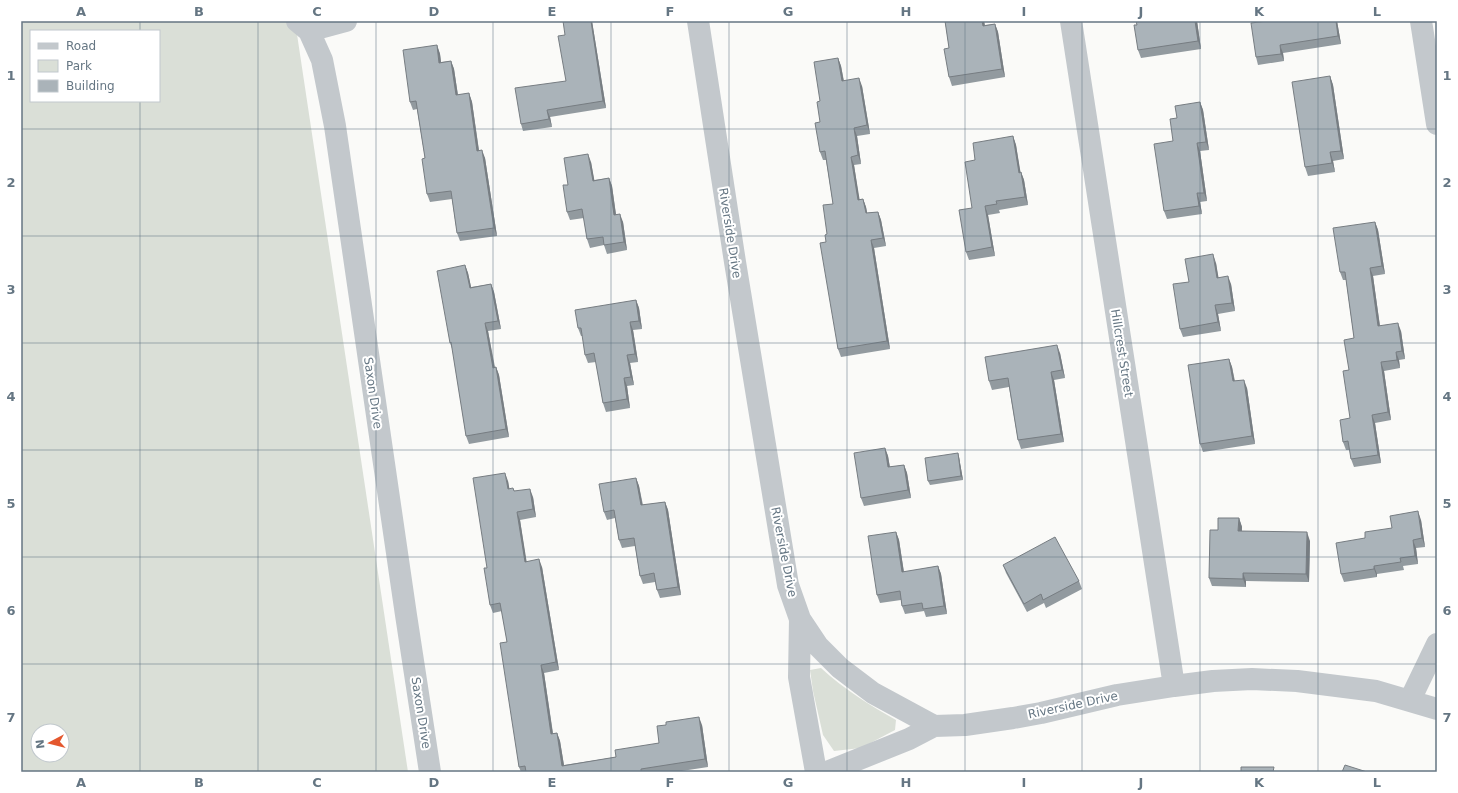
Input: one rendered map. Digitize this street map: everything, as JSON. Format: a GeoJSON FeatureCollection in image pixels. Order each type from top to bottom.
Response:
{"type":"FeatureCollection","features":[{"type":"Feature","properties":{"kind":"street"},"geometry":{"type":"LineString","coordinates":[[303,26],[346,21]]}},
{"type":"Feature","properties":{"kind":"street","name":"Riverside Drive"},"geometry":{"type":"LineString","coordinates":[[698,21],[736,270],[788,585],[800,619],[818,646],[840,668],[873,693],[934,726],[964,725],[1012,718],[1041,713],[1117,695],[1174,686],[1213,681],[1252,679],[1297,681],[1376,691],[1437,709]]}},
{"type":"Feature","properties":{"kind":"street","name":"Hillcrest Street"},"geometry":{"type":"LineString","coordinates":[[1071,21],[1174,686]]}},
{"type":"Feature","properties":{"kind":"street"},"geometry":{"type":"LineString","coordinates":[[1421,21],[1437,124]]}},
{"type":"Feature","properties":{"kind":"street","name":"Saxon Drive"},"geometry":{"type":"LineString","coordinates":[[303,26],[322,60],[335,126],[430,772]]}},
{"type":"Feature","properties":{"kind":"street"},"geometry":{"type":"LineString","coordinates":[[800,619],[799,677],[816,772]]}},
{"type":"Feature","properties":{"kind":"street"},"geometry":{"type":"LineString","coordinates":[[1410,700],[1437,644]]}},
{"type":"Feature","properties":{"kind":"street"},"geometry":{"type":"LineString","coordinates":[[827,772],[909,739],[934,726]]}},
{"type":"Feature","properties":{"kind":"green space"},"geometry":{"type":"Polygon","coordinates":[[[21,21],[295,21],[408,772],[21,772],[21,21]]]}},
{"type":"Feature","properties":{"kind":"green space"},"geometry":{"type":"Polygon","coordinates":[[[821,668],[857,696],[896,720],[895,730],[861,748],[834,751],[823,735],[813,691],[810,670],[821,668]]]}},
{"type":"Feature","properties":{"kind":"building"},"geometry":{"type":"Polygon","coordinates":[[[563,21],[591,21],[603,101],[547,110],[549,119],[521,124],[515,88],[566,81],[558,36],[565,35],[563,21]]]}},
{"type":"Feature","properties":{"kind":"building"},"geometry":{"type":"Polygon","coordinates":[[[945,21],[982,21],[983,26],[995,24],[1002,69],[949,77],[944,49],[949,48],[945,21]]]}},
{"type":"Feature","properties":{"kind":"building"},"geometry":{"type":"Polygon","coordinates":[[[1136,21],[1195,21],[1198,41],[1138,50],[1134,25],[1137,25],[1136,21]]]}},
{"type":"Feature","properties":{"kind":"building"},"geometry":{"type":"Polygon","coordinates":[[[1267,21],[1336,21],[1338,36],[1280,45],[1281,54],[1256,57],[1251,23],[1267,21]]]}},
{"type":"Feature","properties":{"kind":"building"},"geometry":{"type":"Polygon","coordinates":[[[437,45],[439,63],[451,61],[456,95],[469,93],[477,151],[482,150],[494,228],[457,233],[451,191],[427,194],[422,159],[425,158],[416,101],[410,102],[403,50],[437,45]]]}},
{"type":"Feature","properties":{"kind":"building"},"geometry":{"type":"Polygon","coordinates":[[[838,58],[842,81],[859,78],[867,125],[854,128],[858,155],[851,157],[858,200],[863,199],[866,213],[878,212],[883,238],[871,240],[887,341],[838,349],[820,243],[826,242],[825,235],[827,234],[823,205],[833,204],[825,151],[820,152],[815,123],[820,122],[817,102],[820,101],[814,62],[838,58]]]}},
{"type":"Feature","properties":{"kind":"building"},"geometry":{"type":"Polygon","coordinates":[[[1330,76],[1341,151],[1330,152],[1332,163],[1305,167],[1292,82],[1330,76]]]}},
{"type":"Feature","properties":{"kind":"building"},"geometry":{"type":"Polygon","coordinates":[[[1200,102],[1206,142],[1197,143],[1204,193],[1197,193],[1199,206],[1164,211],[1154,144],[1173,141],[1170,119],[1177,118],[1175,106],[1200,102]]]}},
{"type":"Feature","properties":{"kind":"building"},"geometry":{"type":"Polygon","coordinates":[[[1013,136],[1019,173],[1021,172],[1025,197],[996,201],[997,204],[985,206],[992,247],[966,252],[959,210],[972,208],[965,162],[975,160],[973,143],[1013,136]]]}},
{"type":"Feature","properties":{"kind":"building"},"geometry":{"type":"Polygon","coordinates":[[[588,154],[593,181],[609,178],[614,215],[620,214],[624,242],[604,245],[603,237],[587,239],[582,209],[567,212],[563,185],[568,185],[564,158],[588,154]]]}},
{"type":"Feature","properties":{"kind":"building"},"geometry":{"type":"Polygon","coordinates":[[[1375,222],[1382,266],[1370,268],[1378,326],[1398,323],[1402,351],[1396,352],[1397,360],[1381,362],[1388,412],[1372,415],[1378,455],[1351,459],[1348,441],[1343,442],[1340,420],[1350,418],[1343,371],[1349,370],[1344,340],[1354,338],[1345,272],[1340,272],[1333,228],[1375,222]]]}},
{"type":"Feature","properties":{"kind":"building"},"geometry":{"type":"Polygon","coordinates":[[[1213,254],[1217,278],[1228,276],[1232,303],[1215,305],[1218,322],[1180,329],[1173,284],[1189,282],[1185,259],[1213,254]]]}},
{"type":"Feature","properties":{"kind":"building"},"geometry":{"type":"Polygon","coordinates":[[[465,265],[470,288],[491,284],[498,321],[485,323],[493,368],[496,367],[506,429],[466,436],[451,342],[450,343],[437,271],[465,265]]]}},
{"type":"Feature","properties":{"kind":"building"},"geometry":{"type":"Polygon","coordinates":[[[636,300],[639,321],[630,322],[635,354],[627,355],[631,377],[624,378],[627,399],[603,403],[594,353],[585,355],[581,328],[578,328],[575,310],[636,300]]]}},
{"type":"Feature","properties":{"kind":"building"},"geometry":{"type":"Polygon","coordinates":[[[1057,345],[1062,370],[1051,372],[1061,434],[1018,440],[1008,378],[989,381],[985,357],[1057,345]]]}},
{"type":"Feature","properties":{"kind":"building"},"geometry":{"type":"Polygon","coordinates":[[[1229,359],[1233,381],[1244,380],[1252,436],[1200,444],[1188,365],[1229,359]]]}},
{"type":"Feature","properties":{"kind":"building"},"geometry":{"type":"Polygon","coordinates":[[[885,448],[888,467],[904,465],[908,490],[861,498],[854,453],[885,448]]]}},
{"type":"Feature","properties":{"kind":"building"},"geometry":{"type":"Polygon","coordinates":[[[958,453],[961,476],[928,481],[925,458],[958,453]]]}},
{"type":"Feature","properties":{"kind":"building"},"geometry":{"type":"Polygon","coordinates":[[[505,473],[508,489],[513,488],[514,491],[530,489],[533,509],[517,512],[525,562],[539,559],[556,662],[541,665],[551,734],[557,733],[562,766],[616,757],[615,750],[659,743],[657,726],[666,725],[666,722],[699,717],[705,759],[641,769],[641,772],[526,772],[525,766],[519,767],[500,643],[507,642],[500,603],[490,605],[484,568],[487,568],[473,478],[505,473]]]}},
{"type":"Feature","properties":{"kind":"building"},"geometry":{"type":"Polygon","coordinates":[[[636,478],[641,505],[665,502],[678,587],[657,590],[654,573],[640,576],[634,538],[619,540],[614,510],[604,512],[599,484],[636,478]]]}},
{"type":"Feature","properties":{"kind":"building"},"geometry":{"type":"Polygon","coordinates":[[[1418,511],[1422,538],[1413,540],[1415,556],[1400,558],[1401,562],[1374,566],[1374,569],[1341,574],[1336,543],[1365,538],[1365,532],[1392,528],[1390,516],[1418,511]]]}},
{"type":"Feature","properties":{"kind":"building"},"geometry":{"type":"Polygon","coordinates":[[[1218,518],[1239,518],[1238,531],[1307,532],[1306,574],[1243,573],[1243,579],[1209,578],[1210,530],[1218,530],[1218,518]]]}},
{"type":"Feature","properties":{"kind":"building"},"geometry":{"type":"Polygon","coordinates":[[[896,532],[902,572],[938,566],[944,606],[923,609],[922,603],[902,606],[900,591],[877,595],[868,536],[896,532]]]}},
{"type":"Feature","properties":{"kind":"building"},"geometry":{"type":"Polygon","coordinates":[[[1055,537],[1079,581],[1043,600],[1041,594],[1024,604],[1003,565],[1055,537]]]}},
{"type":"Feature","properties":{"kind":"building"},"geometry":{"type":"Polygon","coordinates":[[[1345,765],[1367,772],[1342,772],[1345,765]]]}},
{"type":"Feature","properties":{"kind":"building"},"geometry":{"type":"Polygon","coordinates":[[[1241,767],[1274,767],[1273,772],[1241,772],[1241,767]]]}}]}
